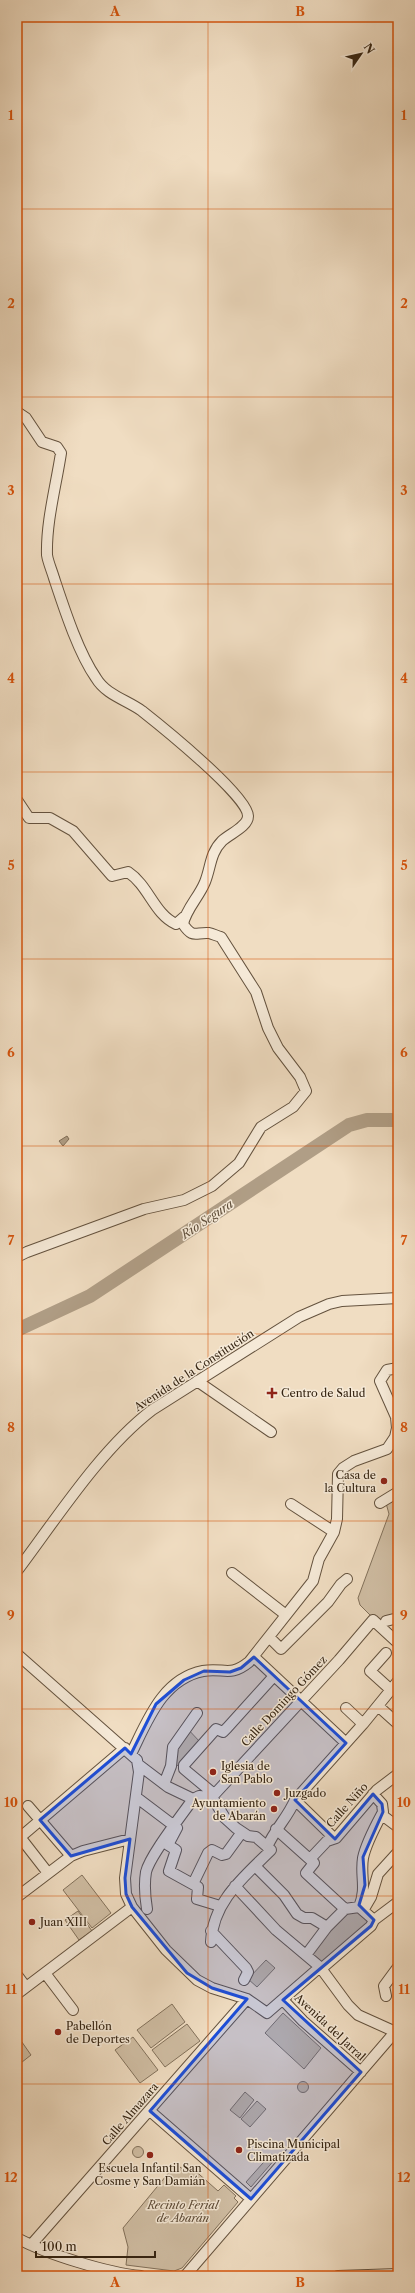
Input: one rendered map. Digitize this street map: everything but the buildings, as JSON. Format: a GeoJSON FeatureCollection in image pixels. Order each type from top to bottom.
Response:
{"type":"FeatureCollection","features":[{"type":"Feature","properties":{"kind":"street"},"geometry":{"type":"LineString","coordinates":[[17,412],[26,418],[42,442],[57,447],[61,453],[48,537],[47,556],[71,624],[96,680],[115,696],[141,710],[217,776],[245,806],[248,817],[246,823],[222,841],[212,856],[206,881],[184,917],[176,924],[166,920],[139,879],[128,872],[112,876],[73,831],[50,818],[29,818],[17,800]]}},
{"type":"Feature","properties":{"kind":"street"},"geometry":{"type":"LineString","coordinates":[[17,1257],[26,1252],[144,1209],[184,1200],[212,1186],[239,1163],[261,1127],[293,1107],[306,1091],[300,1077],[278,1048],[268,1028],[256,992],[236,964],[222,937],[208,933],[198,935],[188,932],[183,924],[184,917]]}},
{"type":"Feature","properties":{"kind":"street","name":"Avenida de la Constitución"},"geometry":{"type":"LineString","coordinates":[[17,1571],[117,1442],[134,1424],[152,1410],[299,1317],[314,1310],[342,1301],[398,1298]]}},
{"type":"Feature","properties":{"kind":"street"},"geometry":{"type":"LineString","coordinates":[[48,1873],[19,1838],[128,1751],[156,1704],[169,1690],[192,1675],[204,1671],[230,1672],[241,1668],[254,1657],[313,1581],[319,1559],[334,1532],[337,1519],[338,1474],[343,1468],[354,1461],[387,1449],[395,1437],[397,1428],[396,1417],[380,1382],[384,1374],[392,1368],[398,1368]]}},
{"type":"Feature","properties":{"kind":"street"},"geometry":{"type":"LineString","coordinates":[[197,1381],[271,1432]]}},
{"type":"Feature","properties":{"kind":"street"},"geometry":{"type":"LineString","coordinates":[[380,1502],[398,1492]]}},
{"type":"Feature","properties":{"kind":"street"},"geometry":{"type":"LineString","coordinates":[[291,1504],[334,1532]]}},
{"type":"Feature","properties":{"kind":"street"},"geometry":{"type":"LineString","coordinates":[[232,1572],[286,1615]]}},
{"type":"Feature","properties":{"kind":"street"},"geometry":{"type":"LineString","coordinates":[[269,1637],[281,1649],[328,1602],[341,1584],[347,1579]]}},
{"type":"Feature","properties":{"kind":"street"},"geometry":{"type":"LineString","coordinates":[[386,1621],[398,1618]]}},
{"type":"Feature","properties":{"kind":"street","name":"Calle Domingo Gómez"},"geometry":{"type":"LineString","coordinates":[[213,1795],[339,1660],[373,1620],[398,1643]]}},
{"type":"Feature","properties":{"kind":"street"},"geometry":{"type":"LineString","coordinates":[[386,1653],[370,1671],[391,1690]]}},
{"type":"Feature","properties":{"kind":"street"},"geometry":{"type":"LineString","coordinates":[[17,1654],[128,1751],[139,1765],[164,1784],[194,1800]]}},
{"type":"Feature","properties":{"kind":"street"},"geometry":{"type":"LineString","coordinates":[[254,1657],[346,1743]]}},
{"type":"Feature","properties":{"kind":"street"},"geometry":{"type":"LineString","coordinates":[[269,1848],[256,1837],[248,1836],[242,1832],[225,1818],[213,1795],[184,1768],[184,1765],[216,1729],[223,1732],[274,1676]]}},
{"type":"Feature","properties":{"kind":"street"},"geometry":{"type":"LineString","coordinates":[[211,1942],[211,1931],[220,1906],[235,1886],[255,1866],[269,1848],[276,1829],[291,1809],[295,1800],[363,1724],[398,1681]]}},
{"type":"Feature","properties":{"kind":"street"},"geometry":{"type":"LineString","coordinates":[[378,1706],[398,1724]]}},
{"type":"Feature","properties":{"kind":"street"},"geometry":{"type":"LineString","coordinates":[[346,1708],[363,1724]]}},
{"type":"Feature","properties":{"kind":"street"},"geometry":{"type":"LineString","coordinates":[[164,1784],[170,1766],[173,1747],[196,1713]]}},
{"type":"Feature","properties":{"kind":"street"},"geometry":{"type":"LineString","coordinates":[[139,1765],[125,1878],[126,1894],[132,1907],[166,1950],[192,1976],[212,1988],[247,1999],[267,2014],[371,1926],[374,1920],[398,1902]]}},
{"type":"Feature","properties":{"kind":"street","name":"Calle Niño"},"geometry":{"type":"LineString","coordinates":[[310,1859],[327,1841],[334,1838],[373,1794],[398,1774]]}},
{"type":"Feature","properties":{"kind":"street"},"geometry":{"type":"LineString","coordinates":[[361,1908],[365,1885],[364,1857],[383,1812],[382,1804],[373,1794]]}},
{"type":"Feature","properties":{"kind":"street"},"geometry":{"type":"LineString","coordinates":[[147,1909],[145,1884],[146,1870],[175,1825],[194,1800],[199,1796],[213,1795]]}},
{"type":"Feature","properties":{"kind":"street"},"geometry":{"type":"LineString","coordinates":[[136,1798],[175,1825],[177,1828],[168,1845],[176,1850],[177,1854],[169,1871],[198,1887],[197,1899],[220,1906]]}},
{"type":"Feature","properties":{"kind":"street","name":"Calle Niño"},"geometry":{"type":"LineString","coordinates":[[295,1800],[334,1838]]}},
{"type":"Feature","properties":{"kind":"street"},"geometry":{"type":"LineString","coordinates":[[28,1806],[71,1856]]}},
{"type":"Feature","properties":{"kind":"street"},"geometry":{"type":"LineString","coordinates":[[382,1815],[397,1824]]}},
{"type":"Feature","properties":{"kind":"street"},"geometry":{"type":"LineString","coordinates":[[276,1829],[314,1863],[306,1873],[345,1909]]}},
{"type":"Feature","properties":{"kind":"street"},"geometry":{"type":"LineString","coordinates":[[193,1884],[208,1852],[212,1850],[222,1855],[226,1854],[242,1832]]}},
{"type":"Feature","properties":{"kind":"street"},"geometry":{"type":"LineString","coordinates":[[17,1897],[71,1856],[83,1851],[130,1839]]}},
{"type":"Feature","properties":{"kind":"street"},"geometry":{"type":"LineString","coordinates":[[361,1908],[371,1896],[378,1874],[398,1852]]}},
{"type":"Feature","properties":{"kind":"street"},"geometry":{"type":"LineString","coordinates":[[255,1866],[284,1896],[297,1914],[304,1918],[312,1918],[327,1927]]}},
{"type":"Feature","properties":{"kind":"street"},"geometry":{"type":"LineString","coordinates":[[235,1886],[276,1930],[306,1954],[320,1968],[348,2005],[358,2015],[397,2033]]}},
{"type":"Feature","properties":{"kind":"street"},"geometry":{"type":"LineString","coordinates":[[17,1994],[132,1907]]}},
{"type":"Feature","properties":{"kind":"street"},"geometry":{"type":"LineString","coordinates":[[306,1954],[327,1927],[345,1909],[361,1908],[374,1920]]}},
{"type":"Feature","properties":{"kind":"street"},"geometry":{"type":"LineString","coordinates":[[211,1931],[246,1968],[248,1972],[244,1980]]}},
{"type":"Feature","properties":{"kind":"street"},"geometry":{"type":"LineString","coordinates":[[386,1996],[384,1986],[398,1967]]}},
{"type":"Feature","properties":{"kind":"street"},"geometry":{"type":"LineString","coordinates":[[45,1973],[73,2010]]}},
{"type":"Feature","properties":{"kind":"street"},"geometry":{"type":"LineString","coordinates":[[17,1975],[26,1987]]}},
{"type":"Feature","properties":{"kind":"street","name":"Calle Almazara"},"geometry":{"type":"LineString","coordinates":[[31,2245],[247,1999]]}},
{"type":"Feature","properties":{"kind":"street","name":"Avenida del Jarral"},"geometry":{"type":"LineString","coordinates":[[283,2000],[303,2021],[361,2072]]}},
{"type":"Feature","properties":{"kind":"street","name":"Avenida del Jarral"},"geometry":{"type":"LineString","coordinates":[[185,2276],[361,2072],[397,2033]]}},
{"type":"Feature","properties":{"kind":"street"},"geometry":{"type":"LineString","coordinates":[[150,2111],[251,2199]]}},
{"type":"Feature","properties":{"kind":"street"},"geometry":{"type":"LineString","coordinates":[[17,2238],[31,2245],[123,2274],[141,2276]]}},
{"type":"Feature","properties":{"kind":"street"},"geometry":{"type":"LineString","coordinates":[[338,2276],[398,2274]]}},
{"type":"Feature","properties":{"kind":"highlighted area"},"geometry":{"type":"Polygon","coordinates":[[[254,1657],[346,1743],[295,1800],[335,1839],[373,1794],[382,1804],[383,1812],[363,1857],[365,1885],[359,1905],[374,1920],[371,1926],[283,2000],[361,2072],[251,2199],[150,2111],[247,1999],[212,1988],[187,1973],[132,1907],[126,1894],[125,1878],[130,1839],[71,1856],[40,1820],[125,1748],[131,1754],[156,1704],[184,1680],[204,1671],[230,1672],[241,1668],[254,1657]]]}},
{"type":"Feature","properties":{"kind":"green space"},"geometry":{"type":"Polygon","coordinates":[[[398,1496],[398,1617],[380,1625],[360,1605],[358,1598],[389,1514],[386,1503],[398,1496]]]}},
{"type":"Feature","properties":{"kind":"green space"},"geometry":{"type":"Polygon","coordinates":[[[185,1726],[200,1742],[181,1767],[170,1762],[185,1726]]]}},
{"type":"Feature","properties":{"kind":"green space"},"geometry":{"type":"Polygon","coordinates":[[[82,1875],[111,1913],[92,1928],[63,1890],[82,1875]]]}},
{"type":"Feature","properties":{"kind":"green space"},"geometry":{"type":"Polygon","coordinates":[[[359,1907],[374,1920],[321,1969],[306,1955],[345,1909],[359,1907]]]}},
{"type":"Feature","properties":{"kind":"green space"},"geometry":{"type":"Polygon","coordinates":[[[78,1911],[92,1931],[79,1940],[65,1920],[78,1911]]]}},
{"type":"Feature","properties":{"kind":"green space"},"geometry":{"type":"Polygon","coordinates":[[[266,1960],[275,1968],[257,1987],[248,1979],[266,1960]]]}},
{"type":"Feature","properties":{"kind":"green space"},"geometry":{"type":"Polygon","coordinates":[[[172,2004],[185,2022],[151,2048],[137,2030],[172,2004]]]}},
{"type":"Feature","properties":{"kind":"green space"},"geometry":{"type":"Polygon","coordinates":[[[283,2013],[321,2048],[304,2069],[265,2033],[283,2013]]]}},
{"type":"Feature","properties":{"kind":"green space"},"geometry":{"type":"Polygon","coordinates":[[[187,2024],[200,2041],[165,2067],[152,2050],[187,2024]]]}},
{"type":"Feature","properties":{"kind":"green space"},"geometry":{"type":"Polygon","coordinates":[[[17,2035],[31,2055],[17,2066],[17,2035]]]}},
{"type":"Feature","properties":{"kind":"green space"},"geometry":{"type":"Polygon","coordinates":[[[133,2037],[158,2070],[140,2083],[115,2050],[133,2037]]]}},
{"type":"Feature","properties":{"kind":"green space"},"geometry":{"type":"Polygon","coordinates":[[[301,2082],[305,2082],[307,2083],[307,2091],[301,2092],[298,2089],[298,2085],[301,2082]]]}},
{"type":"Feature","properties":{"kind":"green space"},"geometry":{"type":"Polygon","coordinates":[[[245,2092],[254,2100],[240,2118],[230,2110],[245,2092]]]}},
{"type":"Feature","properties":{"kind":"green space"},"geometry":{"type":"Polygon","coordinates":[[[257,2101],[266,2109],[250,2127],[241,2119],[257,2101]]]}},
{"type":"Feature","properties":{"kind":"green space"},"geometry":{"type":"Polygon","coordinates":[[[136,2147],[140,2147],[142,2148],[142,2156],[136,2157],[133,2154],[133,2150],[136,2147]]]}},
{"type":"Feature","properties":{"kind":"green space"},"geometry":{"type":"Polygon","coordinates":[[[271,2154],[276,2158],[251,2187],[246,2182],[271,2154]]]}},
{"type":"Feature","properties":{"kind":"green space","name":"Recinto Ferial de Abarán"},"geometry":{"type":"Polygon","coordinates":[[[176,2164],[184,2170],[191,2167],[218,2191],[224,2185],[236,2196],[234,2198],[238,2202],[182,2268],[174,2271],[126,2265],[128,2247],[123,2228],[176,2164]]]}},
{"type":"Feature","properties":{"kind":"shaded area"},"geometry":{"type":"Polygon","coordinates":[[[67,1136],[69,1139],[63,1146],[59,1141],[67,1136]]]}},
{"type":"Feature","properties":{"kind":"waterway","name":"Río Segura"},"geometry":{"type":"LineString","coordinates":[[17,1330],[90,1296],[349,1125],[367,1120],[398,1120]]}},
{"type":"Feature","properties":{"kind":"place","name":"Centro de Salud"},"geometry":{"type":"Point","coordinates":[272,1393]}},
{"type":"Feature","properties":{"kind":"place","name":"Casa de la Cultura"},"geometry":{"type":"Point","coordinates":[384,1481]}},
{"type":"Feature","properties":{"kind":"place","name":"Iglesia de San Pablo"},"geometry":{"type":"Point","coordinates":[213,1772]}},
{"type":"Feature","properties":{"kind":"place","name":"Juzgado"},"geometry":{"type":"Point","coordinates":[277,1793]}},
{"type":"Feature","properties":{"kind":"place","name":"Ayuntamiento de Abarán"},"geometry":{"type":"Point","coordinates":[274,1809]}},
{"type":"Feature","properties":{"kind":"place","name":"Juan XIII"},"geometry":{"type":"Point","coordinates":[32,1922]}},
{"type":"Feature","properties":{"kind":"place","name":"Pabellón de Deportes"},"geometry":{"type":"Point","coordinates":[58,2032]}},
{"type":"Feature","properties":{"kind":"place","name":"Piscina Municipal Climatizada"},"geometry":{"type":"Point","coordinates":[239,2150]}},
{"type":"Feature","properties":{"kind":"place","name":"Escuela Infantil San Cosme y San Damián"},"geometry":{"type":"Point","coordinates":[150,2155]}}]}
